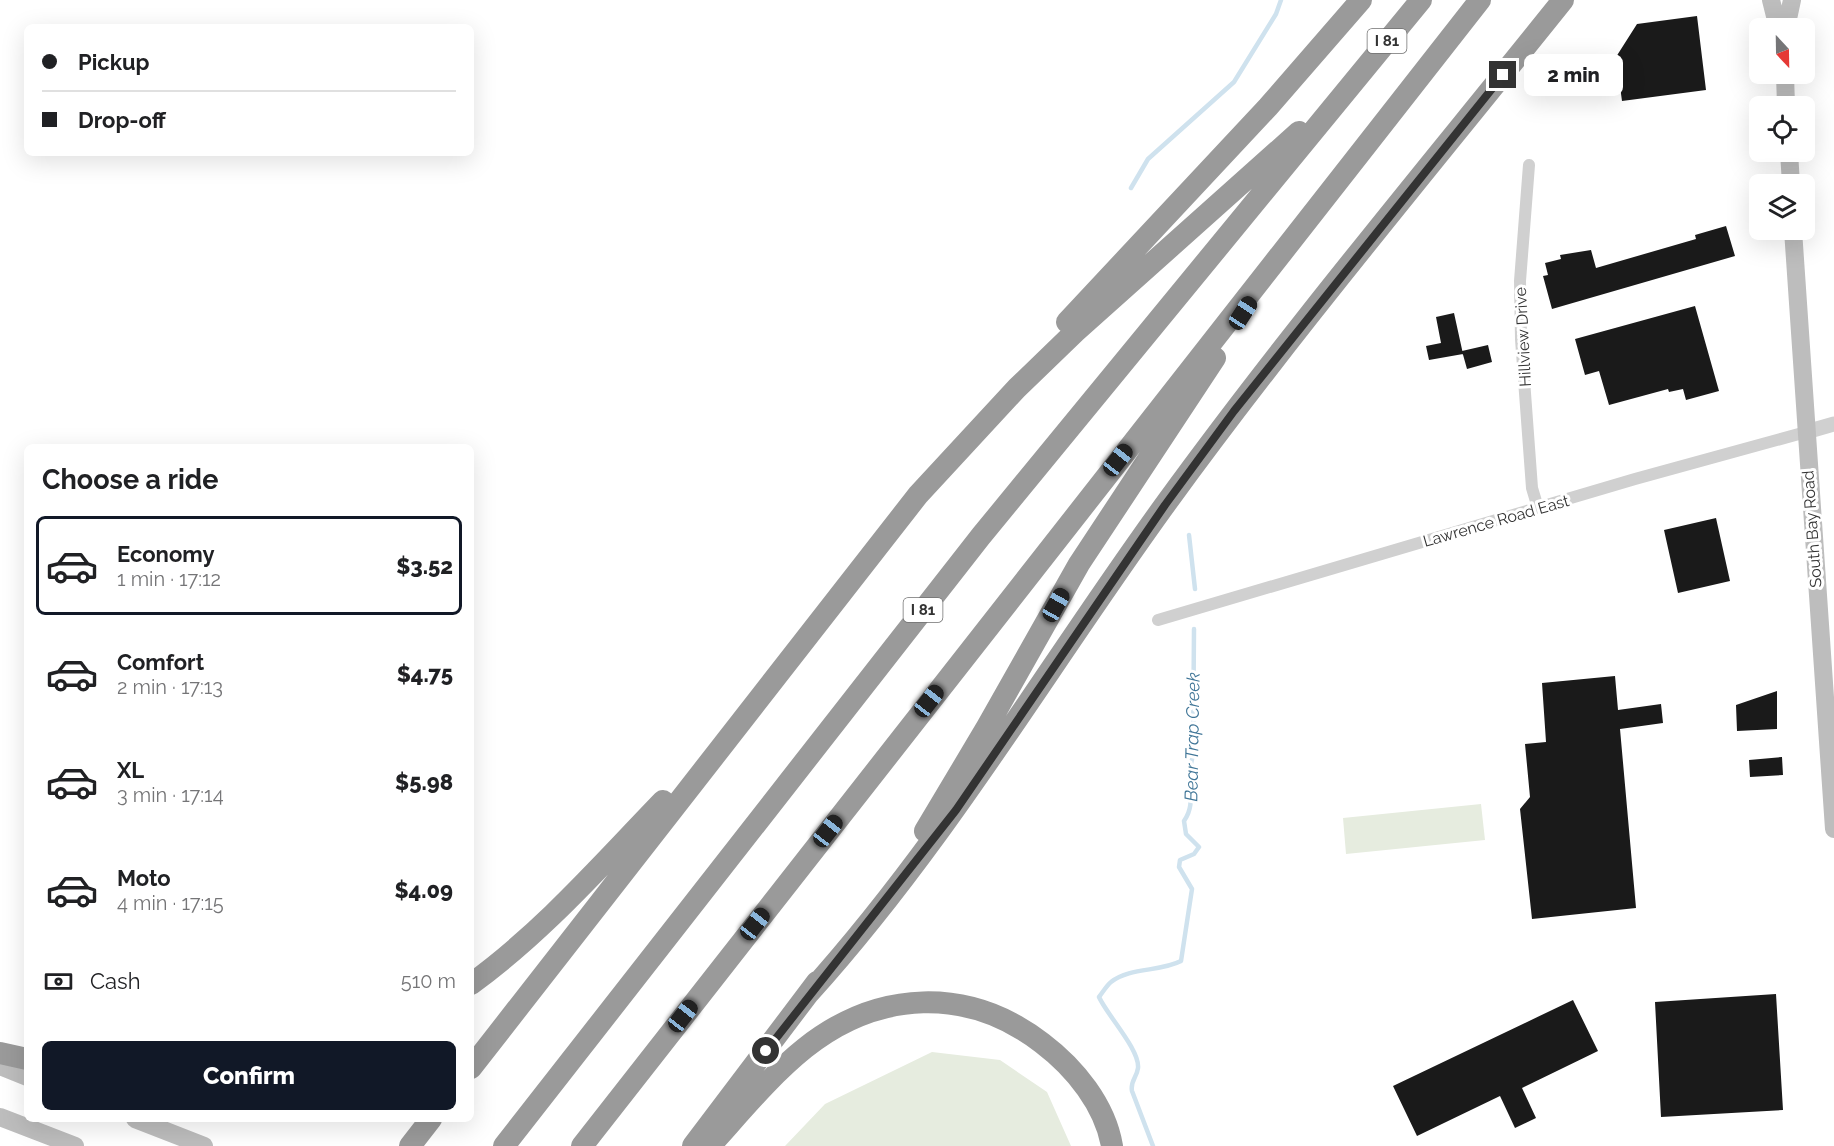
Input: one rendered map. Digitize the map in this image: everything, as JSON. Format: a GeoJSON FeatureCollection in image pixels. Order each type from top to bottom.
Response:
{"type":"FeatureCollection","features":[{"type":"Feature","properties":{"kind":"highway"},"geometry":{"type":"LineString","coordinates":[[1017,388],[1069,321],[1268,107],[1361,0]]}},
{"type":"Feature","properties":{"kind":"highway","name":"I 81"},"geometry":{"type":"LineString","coordinates":[[504,1146],[981,536],[1421,0]]}},
{"type":"Feature","properties":{"kind":"highway"},"geometry":{"type":"LineString","coordinates":[[582,1146],[1480,0]]}},
{"type":"Feature","properties":{"kind":"highway"},"geometry":{"type":"LineString","coordinates":[[809,993],[838,961],[956,810],[1165,505],[1234,411],[1563,0]]}},
{"type":"Feature","properties":{"kind":"highway"},"geometry":{"type":"LineString","coordinates":[[474,1064],[918,495],[1017,388],[1075,332],[1354,82]]}},
{"type":"Feature","properties":{"kind":"highway"},"geometry":{"type":"LineString","coordinates":[[693,1146],[809,993],[925,830],[987,727],[1079,564],[1293,237]]}},
{"type":"Feature","properties":{"kind":"highway"},"geometry":{"type":"LineString","coordinates":[[474,982],[501,962],[563,904],[742,720]]}},
{"type":"Feature","properties":{"kind":"highway"},"geometry":{"type":"LineString","coordinates":[[710,1146],[766,1085],[804,1049],[833,1028],[872,1010],[913,1002],[952,1003],[998,1015],[1024,1029],[1058,1055],[1087,1088],[1102,1114],[1112,1146]]}},
{"type":"Feature","properties":{"kind":"highway"},"geometry":{"type":"LineString","coordinates":[[0,1053],[24,1058]]}},
{"type":"Feature","properties":{"kind":"highway"},"geometry":{"type":"LineString","coordinates":[[410,1146],[429,1122]]}},
{"type":"Feature","properties":{"kind":"main road"},"geometry":{"type":"LineString","coordinates":[[1771,0],[1776,18]]}},
{"type":"Feature","properties":{"kind":"main road"},"geometry":{"type":"LineString","coordinates":[[1788,18],[1792,0]]}},
{"type":"Feature","properties":{"kind":"main road","name":"South Bay Road"},"geometry":{"type":"LineString","coordinates":[[1794,240],[1834,828]]}},
{"type":"Feature","properties":{"kind":"main road"},"geometry":{"type":"LineString","coordinates":[[0,1066],[24,1076]]}},
{"type":"Feature","properties":{"kind":"main road"},"geometry":{"type":"LineString","coordinates":[[0,1117],[75,1146]]}},
{"type":"Feature","properties":{"kind":"main road"},"geometry":{"type":"LineString","coordinates":[[143,1122],[204,1146]]}},
{"type":"Feature","properties":{"kind":"street","name":"Hillview Drive"},"geometry":{"type":"LineString","coordinates":[[1529,165],[1520,281],[1521,339],[1532,488],[1539,508]]}},
{"type":"Feature","properties":{"kind":"street","name":"Lawrence Road East"},"geometry":{"type":"LineString","coordinates":[[1158,620],[1834,424]]}},
{"type":"Feature","properties":{"kind":"shaded area"},"geometry":{"type":"Polygon","coordinates":[[[1481,804],[1485,840],[1346,854],[1343,818],[1481,804]]]}},
{"type":"Feature","properties":{"kind":"shaded area"},"geometry":{"type":"Polygon","coordinates":[[[932,1052],[1000,1060],[1047,1092],[1071,1146],[785,1146],[825,1104],[932,1052]]]}},
{"type":"Feature","properties":{"kind":"building"},"geometry":{"type":"Polygon","coordinates":[[[1697,16],[1706,90],[1622,101],[1616,57],[1637,24],[1697,16]]]}},
{"type":"Feature","properties":{"kind":"building"},"geometry":{"type":"Polygon","coordinates":[[[1726,226],[1735,256],[1552,309],[1543,276],[1548,275],[1545,263],[1561,259],[1560,255],[1591,250],[1596,268],[1696,239],[1695,235],[1726,226]]]}},
{"type":"Feature","properties":{"kind":"building"},"geometry":{"type":"Polygon","coordinates":[[[1695,306],[1719,391],[1686,400],[1683,389],[1669,392],[1668,389],[1609,405],[1599,371],[1585,375],[1575,339],[1695,306]]]}},
{"type":"Feature","properties":{"kind":"building"},"geometry":{"type":"Polygon","coordinates":[[[1454,313],[1463,354],[1429,360],[1426,346],[1441,343],[1436,317],[1454,313]]]}},
{"type":"Feature","properties":{"kind":"building"},"geometry":{"type":"Polygon","coordinates":[[[1488,345],[1492,362],[1467,369],[1462,351],[1488,345]]]}},
{"type":"Feature","properties":{"kind":"building"},"geometry":{"type":"Polygon","coordinates":[[[1716,518],[1730,581],[1678,593],[1664,530],[1716,518]]]}},
{"type":"Feature","properties":{"kind":"building"},"geometry":{"type":"Polygon","coordinates":[[[1615,676],[1618,710],[1661,704],[1663,723],[1620,729],[1636,908],[1532,919],[1520,809],[1530,797],[1525,744],[1546,742],[1542,683],[1615,676]]]}},
{"type":"Feature","properties":{"kind":"building"},"geometry":{"type":"Polygon","coordinates":[[[1777,691],[1777,729],[1737,731],[1736,705],[1777,691]]]}},
{"type":"Feature","properties":{"kind":"building"},"geometry":{"type":"Polygon","coordinates":[[[1782,757],[1783,775],[1750,777],[1749,760],[1782,757]]]}},
{"type":"Feature","properties":{"kind":"building"},"geometry":{"type":"Polygon","coordinates":[[[1776,994],[1783,1110],[1661,1117],[1655,1002],[1776,994]]]}},
{"type":"Feature","properties":{"kind":"building"},"geometry":{"type":"Polygon","coordinates":[[[1573,1000],[1598,1051],[1522,1088],[1536,1118],[1515,1128],[1500,1096],[1417,1136],[1393,1086],[1573,1000]]]}},
{"type":"Feature","properties":{"kind":"waterway","name":"Bear Trap Creek"},"geometry":{"type":"LineString","coordinates":[[1131,188],[1148,159],[1234,82],[1276,14],[1281,0]]}},
{"type":"Feature","properties":{"kind":"waterway","name":"Bear Trap Creek"},"geometry":{"type":"LineString","coordinates":[[1189,535],[1195,589]]}},
{"type":"Feature","properties":{"kind":"waterway","name":"Bear Trap Creek"},"geometry":{"type":"LineString","coordinates":[[1153,1146],[1132,1091],[1138,1068],[1134,1052],[1099,997],[1110,983],[1119,977],[1181,961],[1192,889],[1179,867],[1180,860],[1194,854],[1199,847],[1186,834],[1184,821],[1191,799],[1189,769],[1193,755],[1194,629]]}},
{"type":"Feature","properties":{"kind":"route"},"geometry":{"type":"LineString","coordinates":[[766,1051],[809,993],[838,961],[956,810],[1165,505],[1234,411],[1503,75]]}}]}
